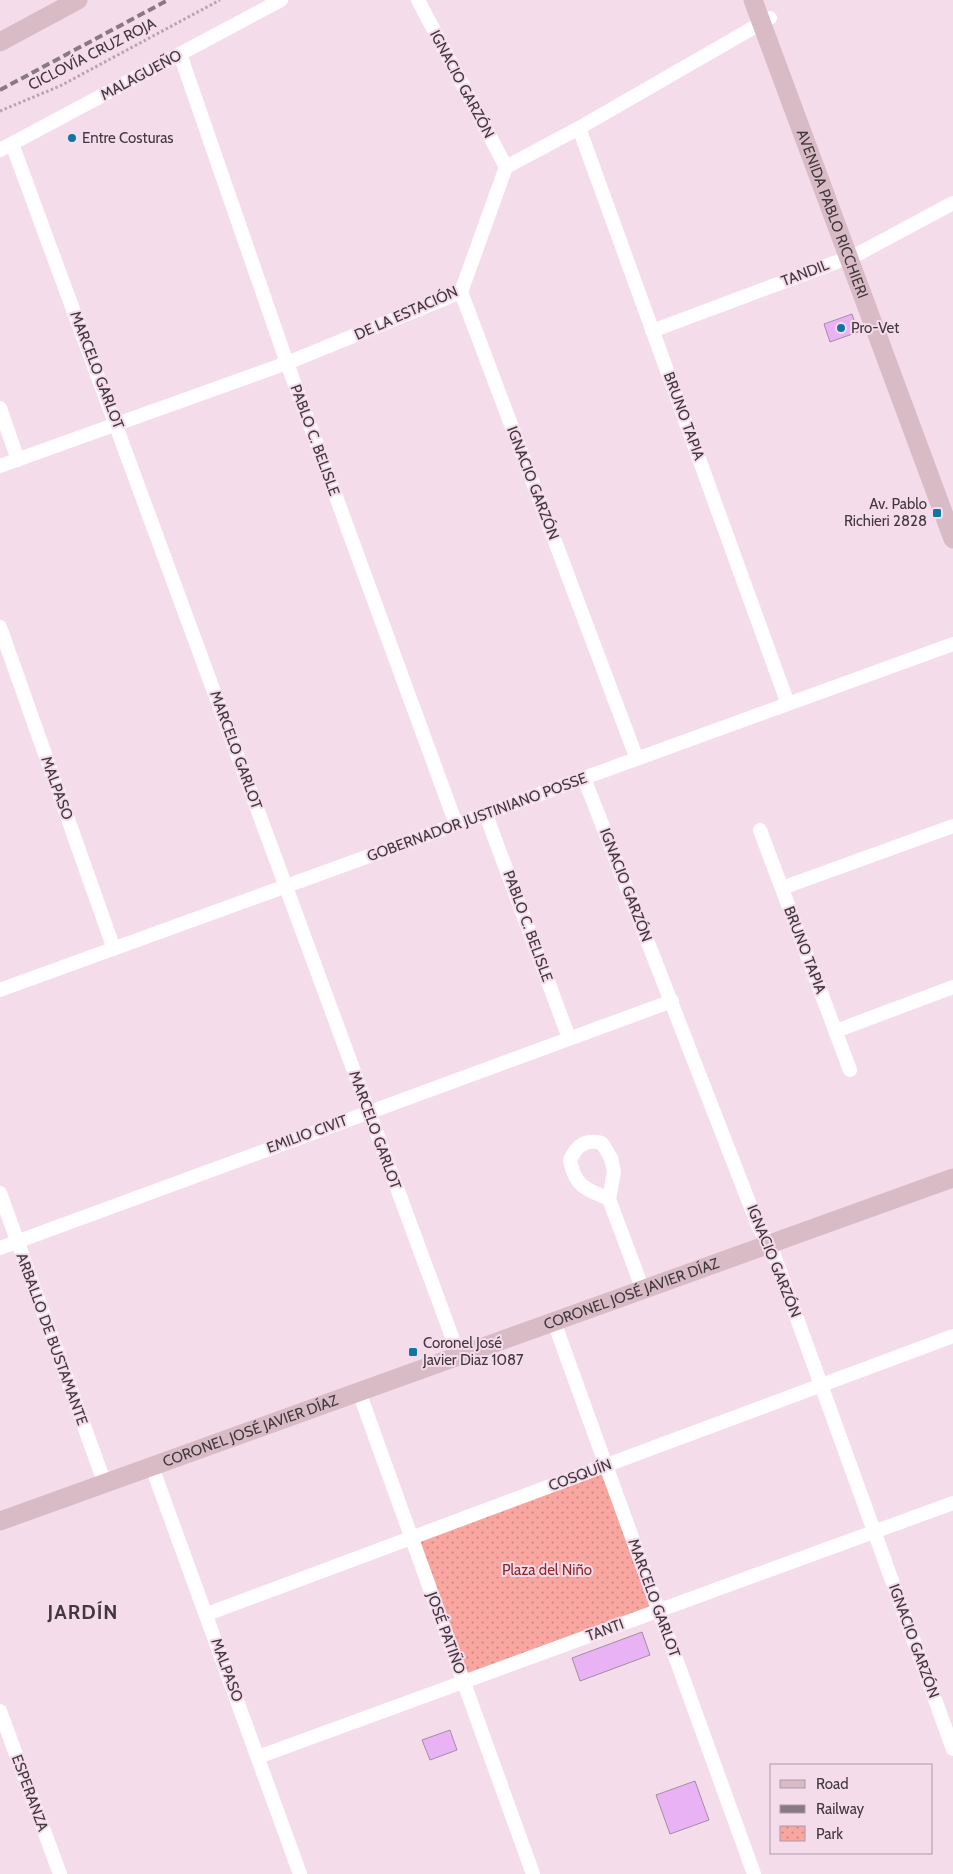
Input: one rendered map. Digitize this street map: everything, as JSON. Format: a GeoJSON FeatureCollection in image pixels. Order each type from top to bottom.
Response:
{"type":"FeatureCollection","features":[{"type":"Feature","properties":{"kind":"main road"},"geometry":{"type":"LineString","coordinates":[[0,42],[78,0]]}},
{"type":"Feature","properties":{"kind":"main road","name":"AVENIDA PABLO RICCHIERI"},"geometry":{"type":"LineString","coordinates":[[753,0],[765,13],[953,539]]}},
{"type":"Feature","properties":{"kind":"main road","name":"AVENIDA PABLO RICCHIERI"},"geometry":{"type":"LineString","coordinates":[[853,255],[953,505]]}},
{"type":"Feature","properties":{"kind":"main road","name":"CORONEL JOSÉ JAVIER DÍAZ"},"geometry":{"type":"LineString","coordinates":[[0,1522],[953,1178]]}},
{"type":"Feature","properties":{"kind":"street","name":"MALAGUEÑO"},"geometry":{"type":"LineString","coordinates":[[6,147],[281,0]]}},
{"type":"Feature","properties":{"kind":"street","name":"IGNACIO GARZÓN"},"geometry":{"type":"LineString","coordinates":[[418,0],[506,168]]}},
{"type":"Feature","properties":{"kind":"street"},"geometry":{"type":"LineString","coordinates":[[506,168],[579,128],[765,13]]}},
{"type":"Feature","properties":{"kind":"street","name":"PABLO C. BELISLE"},"geometry":{"type":"LineString","coordinates":[[180,54],[287,363],[456,824]]}},
{"type":"Feature","properties":{"kind":"street","name":"BRUNO TAPIA"},"geometry":{"type":"LineString","coordinates":[[579,128],[788,704]]}},
{"type":"Feature","properties":{"kind":"street","name":"MARCELO GARLOT"},"geometry":{"type":"LineString","coordinates":[[6,147],[117,424],[459,1356]]}},
{"type":"Feature","properties":{"kind":"street","name":"DE LA ESTACIÓN"},"geometry":{"type":"LineString","coordinates":[[0,466],[287,363],[461,292],[506,168]]}},
{"type":"Feature","properties":{"kind":"street","name":"TANDIL"},"geometry":{"type":"LineString","coordinates":[[652,331],[853,255],[953,203]]}},
{"type":"Feature","properties":{"kind":"street","name":"IGNACIO GARZÓN"},"geometry":{"type":"LineString","coordinates":[[461,292],[637,759]]}},
{"type":"Feature","properties":{"kind":"street"},"geometry":{"type":"LineString","coordinates":[[0,408],[18,460]]}},
{"type":"Feature","properties":{"kind":"street","name":"MALPASO"},"geometry":{"type":"LineString","coordinates":[[0,627],[114,949]]}},
{"type":"Feature","properties":{"kind":"street","name":"GOBERNADOR JUSTINIANO POSSE"},"geometry":{"type":"LineString","coordinates":[[0,990],[953,644]]}},
{"type":"Feature","properties":{"kind":"street","name":"IGNACIO GARZÓN"},"geometry":{"type":"LineString","coordinates":[[584,778],[759,1228],[770,1244],[953,1748]]}},
{"type":"Feature","properties":{"kind":"street","name":"PABLO C. BELISLE"},"geometry":{"type":"LineString","coordinates":[[486,815],[569,1038]]}},
{"type":"Feature","properties":{"kind":"street"},"geometry":{"type":"LineString","coordinates":[[782,888],[953,826]]}},
{"type":"Feature","properties":{"kind":"street","name":"BRUNO TAPIA"},"geometry":{"type":"LineString","coordinates":[[760,830],[850,1070]]}},
{"type":"Feature","properties":{"kind":"street"},"geometry":{"type":"LineString","coordinates":[[836,1031],[953,987]]}},
{"type":"Feature","properties":{"kind":"street","name":"EMILIO CIVIT"},"geometry":{"type":"LineString","coordinates":[[0,1248],[672,1001]]}},
{"type":"Feature","properties":{"kind":"street","name":"ARBALLO DE BUSTAMANTE"},"geometry":{"type":"LineString","coordinates":[[0,1193],[105,1484]]}},
{"type":"Feature","properties":{"kind":"street"},"geometry":{"type":"LineString","coordinates":[[609,1199],[643,1290]]}},
{"type":"Feature","properties":{"kind":"street","name":"MARCELO GARLOT"},"geometry":{"type":"LineString","coordinates":[[554,1322],[754,1874]]}},
{"type":"Feature","properties":{"kind":"street","name":"COSQUÍN"},"geometry":{"type":"LineString","coordinates":[[207,1614],[953,1336]]}},
{"type":"Feature","properties":{"kind":"street","name":"JOSÉ PATIÑO"},"geometry":{"type":"LineString","coordinates":[[359,1392],[532,1874]]}},
{"type":"Feature","properties":{"kind":"street","name":"MALPASO"},"geometry":{"type":"LineString","coordinates":[[152,1466],[300,1874]]}},
{"type":"Feature","properties":{"kind":"street","name":"TANTI"},"geometry":{"type":"LineString","coordinates":[[258,1757],[953,1503]]}},
{"type":"Feature","properties":{"kind":"street","name":"ESPERANZA"},"geometry":{"type":"LineString","coordinates":[[0,1711],[60,1874]]}},
{"type":"Feature","properties":{"kind":"path","name":"CICLOVÍA CRUZ ROJA"},"geometry":{"type":"LineString","coordinates":[[0,110],[60,86],[220,0]]}},
{"type":"Feature","properties":{"kind":"green space","name":"Plaza del Niño"},"geometry":{"type":"Polygon","coordinates":[[[606,1466],[658,1611],[463,1681],[412,1538],[606,1466]]]}},
{"type":"Feature","properties":{"kind":"building","name":"Pro-Vet"},"geometry":{"type":"Polygon","coordinates":[[[852,314],[858,332],[830,342],[824,324],[852,314]]]}},
{"type":"Feature","properties":{"kind":"building"},"geometry":{"type":"Polygon","coordinates":[[[642,1632],[650,1655],[580,1681],[572,1658],[642,1632]]]}},
{"type":"Feature","properties":{"kind":"building"},"geometry":{"type":"Polygon","coordinates":[[[450,1730],[457,1750],[430,1760],[422,1740],[450,1730]]]}},
{"type":"Feature","properties":{"kind":"building"},"geometry":{"type":"Polygon","coordinates":[[[695,1781],[709,1820],[670,1834],[656,1795],[695,1781]]]}},
{"type":"Feature","properties":{"kind":"railway"},"geometry":{"type":"LineString","coordinates":[[0,90],[168,0]]}},
{"type":"Feature","properties":{"kind":"place","name":"Entre Costuras"},"geometry":{"type":"Point","coordinates":[72,138]}},
{"type":"Feature","properties":{"kind":"place","name":"Pro-Vet"},"geometry":{"type":"Point","coordinates":[841,328]}},
{"type":"Feature","properties":{"kind":"place","name":"Av. Pablo Richieri 2828"},"geometry":{"type":"Point","coordinates":[937,513]}},
{"type":"Feature","properties":{"kind":"place","name":"Coronel José Javier Diaz 1087"},"geometry":{"type":"Point","coordinates":[413,1352]}},
{"type":"Feature","properties":{"kind":"district","name":"JARDÍN"},"geometry":{"type":"Point","coordinates":[83,1612]}}]}
